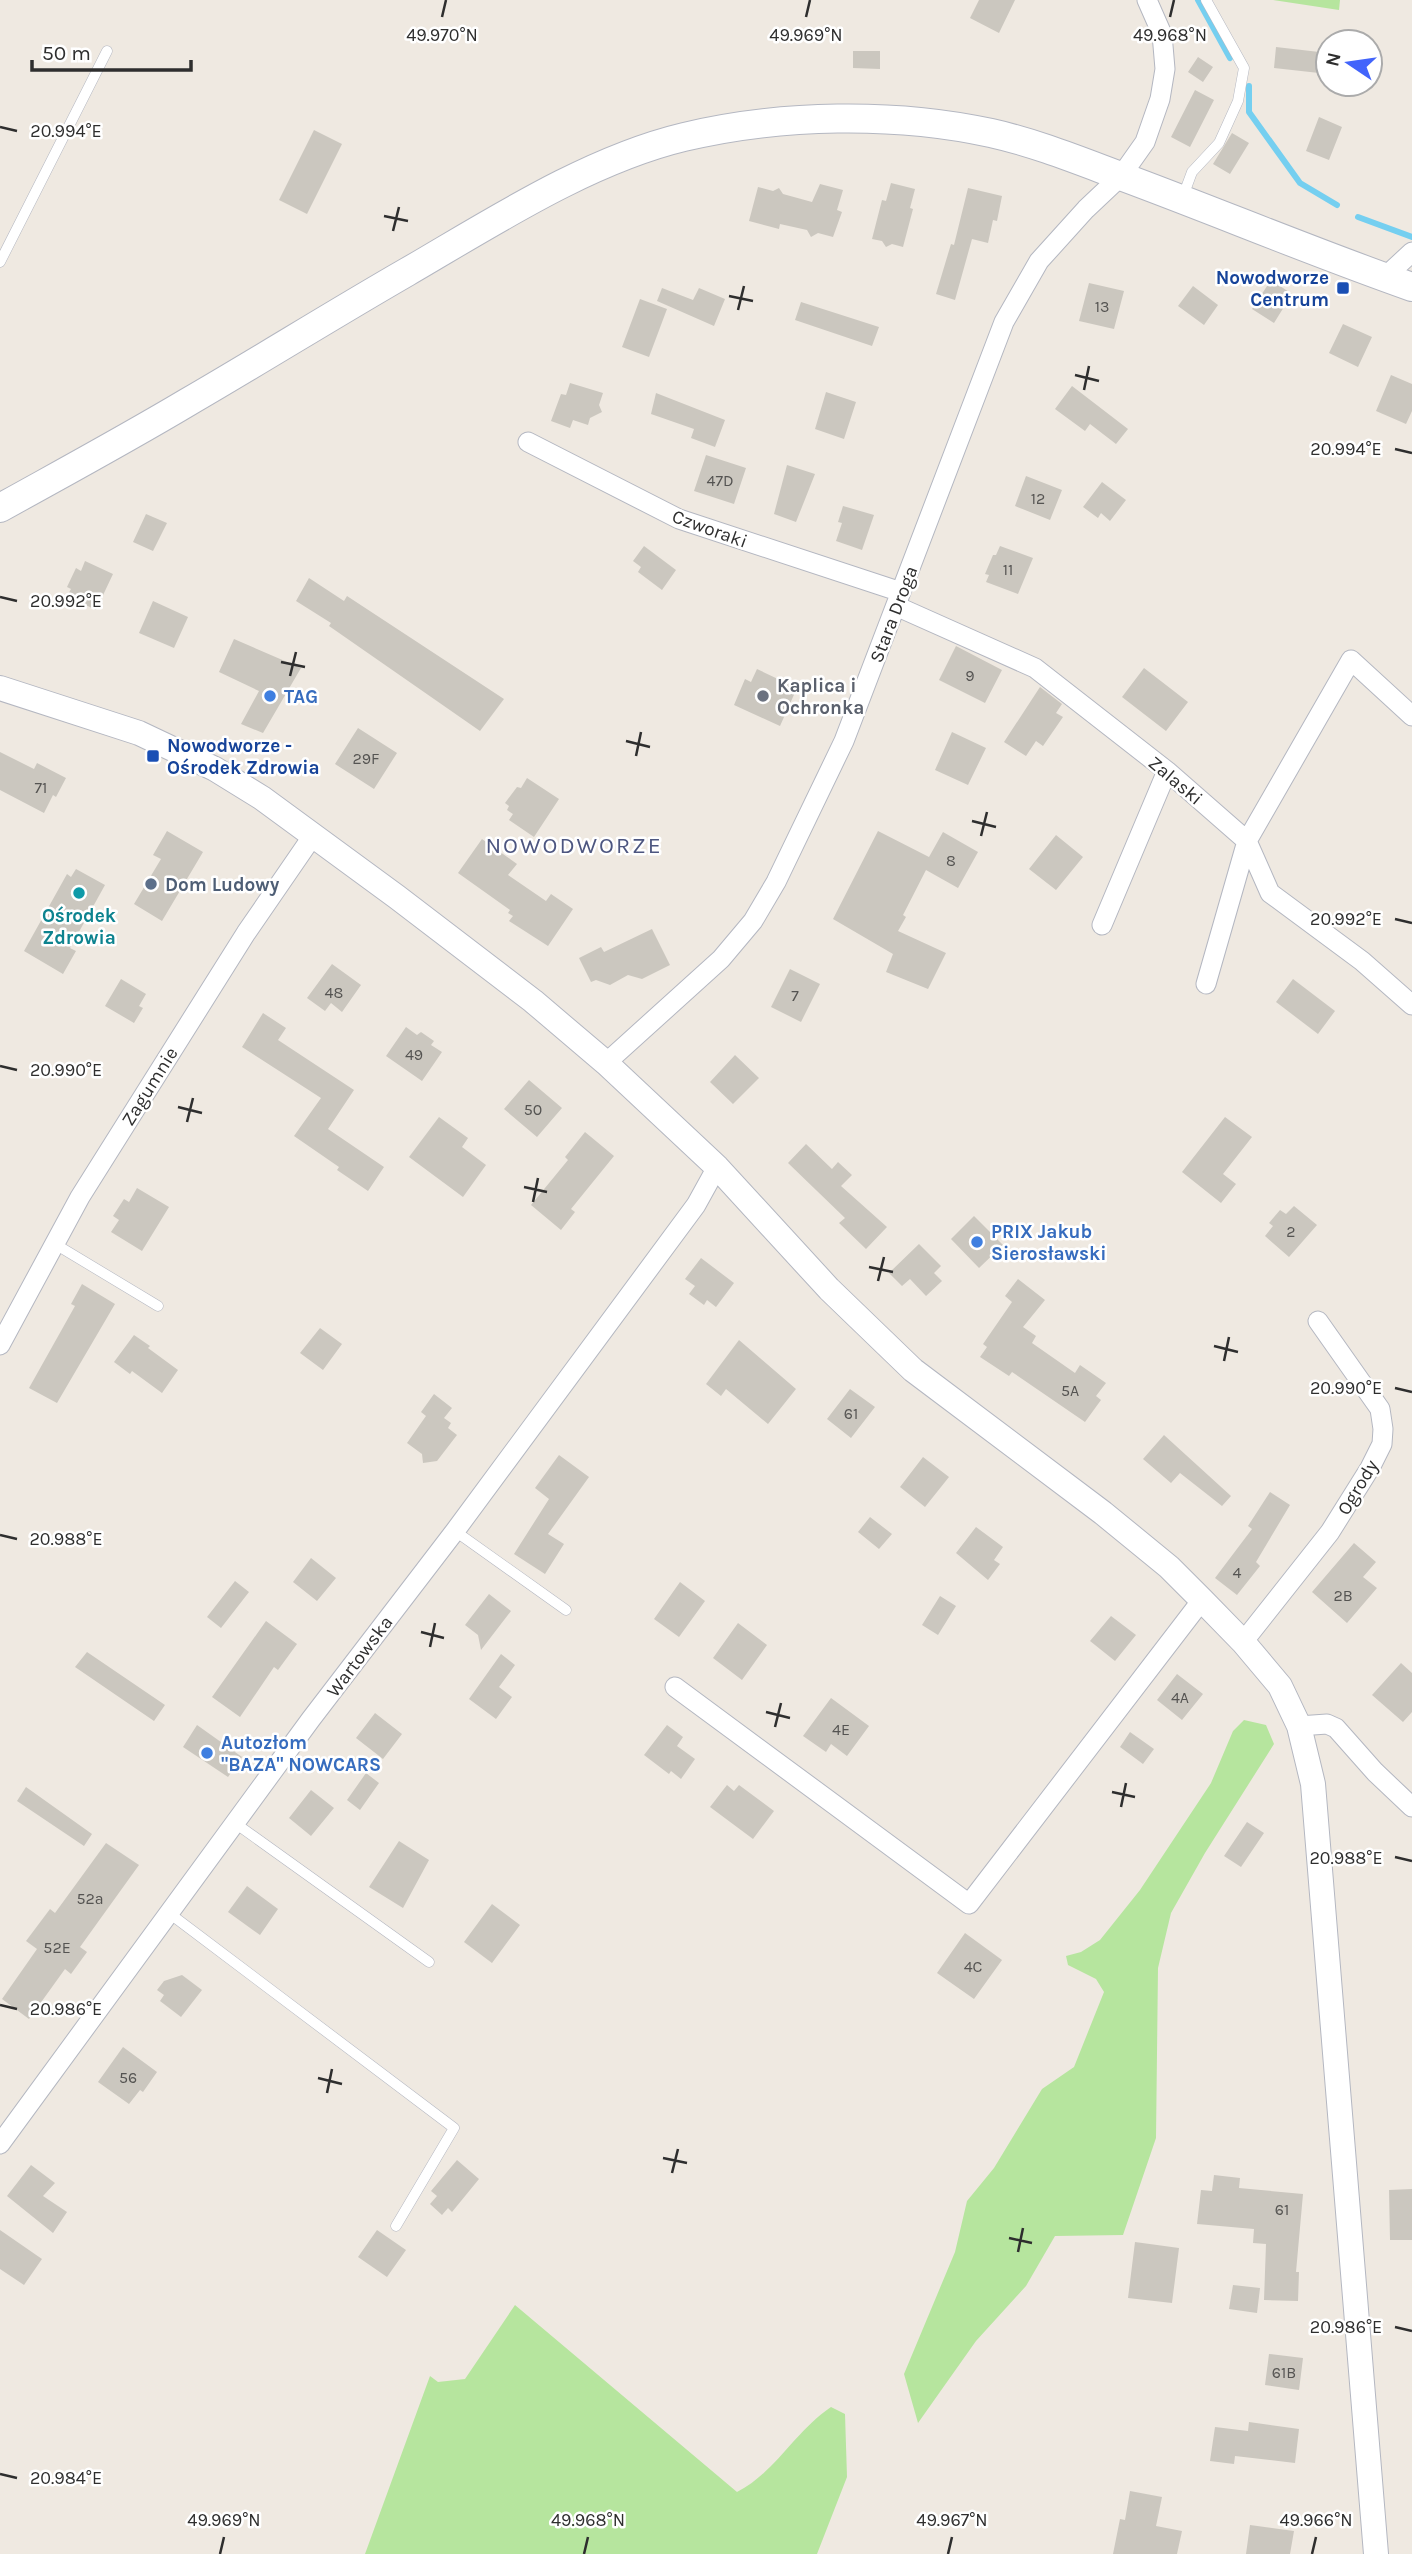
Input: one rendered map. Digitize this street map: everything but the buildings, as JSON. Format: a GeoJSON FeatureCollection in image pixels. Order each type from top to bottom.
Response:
{"type":"FeatureCollection","features":[{"type":"Feature","properties":{"kind":"main road"},"geometry":{"type":"LineString","coordinates":[[0,508],[187,403],[309,328],[526,203],[600,168],[682,137],[727,129],[820,120],[862,119],[923,123],[1003,136],[1121,176],[1412,287]]}},
{"type":"Feature","properties":{"kind":"street","name":"Stara Droga"},"geometry":{"type":"LineString","coordinates":[[606,1063],[721,958],[752,921],[776,882],[844,741],[1004,322],[1039,261],[1086,209],[1121,176],[1145,142],[1160,99],[1164,69],[1163,34],[1147,0]]}},
{"type":"Feature","properties":{"kind":"street"},"geometry":{"type":"LineString","coordinates":[[1385,277],[1412,252]]}},
{"type":"Feature","properties":{"kind":"street","name":"Czworaki"},"geometry":{"type":"LineString","coordinates":[[528,442],[679,519],[898,599]]}},
{"type":"Feature","properties":{"kind":"street","name":"Zalaski"},"geometry":{"type":"LineString","coordinates":[[898,599],[1035,668],[1167,771],[1247,841],[1270,893],[1362,961],[1412,1005]]}},
{"type":"Feature","properties":{"kind":"street"},"geometry":{"type":"LineString","coordinates":[[1206,984],[1247,841],[1351,660],[1412,716]]}},
{"type":"Feature","properties":{"kind":"street"},"geometry":{"type":"LineString","coordinates":[[0,688],[138,733],[215,769],[262,798],[523,993],[606,1063],[718,1167],[838,1297],[913,1370],[1103,1513],[1169,1567],[1244,1642],[1280,1686],[1299,1726],[1313,1784],[1376,2554]]}},
{"type":"Feature","properties":{"kind":"street"},"geometry":{"type":"LineString","coordinates":[[1102,925],[1167,771]]}},
{"type":"Feature","properties":{"kind":"street","name":"Zagumnie"},"geometry":{"type":"LineString","coordinates":[[0,1345],[80,1197],[246,933],[312,836]]}},
{"type":"Feature","properties":{"kind":"street","name":"Wartowska"},"geometry":{"type":"LineString","coordinates":[[0,2144],[235,1822],[696,1205],[718,1167]]}},
{"type":"Feature","properties":{"kind":"street","name":"Ogrody"},"geometry":{"type":"LineString","coordinates":[[1244,1642],[1330,1532],[1370,1468],[1381,1444],[1381,1409],[1318,1321]]}},
{"type":"Feature","properties":{"kind":"street"},"geometry":{"type":"LineString","coordinates":[[674,1687],[969,1904],[1202,1600]]}},
{"type":"Feature","properties":{"kind":"street"},"geometry":{"type":"LineString","coordinates":[[1299,1726],[1327,1724],[1336,1728],[1375,1772],[1412,1807]]}},
{"type":"Feature","properties":{"kind":"lane"},"geometry":{"type":"LineString","coordinates":[[1182,199],[1192,172],[1219,143],[1238,101],[1244,68],[1206,0]]}},
{"type":"Feature","properties":{"kind":"lane"},"geometry":{"type":"LineString","coordinates":[[0,262],[107,51]]}},
{"type":"Feature","properties":{"kind":"lane"},"geometry":{"type":"LineString","coordinates":[[55,1244],[158,1306]]}},
{"type":"Feature","properties":{"kind":"lane"},"geometry":{"type":"LineString","coordinates":[[455,1531],[566,1609]]}},
{"type":"Feature","properties":{"kind":"lane"},"geometry":{"type":"LineString","coordinates":[[235,1822],[429,1962]]}},
{"type":"Feature","properties":{"kind":"lane"},"geometry":{"type":"LineString","coordinates":[[169,1913],[454,2128],[396,2226]]}},
{"type":"Feature","properties":{"kind":"green space"},"geometry":{"type":"Polygon","coordinates":[[[1273,0],[1340,0],[1339,10],[1273,0]]]}},
{"type":"Feature","properties":{"kind":"green space"},"geometry":{"type":"Polygon","coordinates":[[[1244,1720],[1266,1725],[1274,1744],[1205,1853],[1171,1913],[1158,1968],[1156,2138],[1123,2235],[1055,2236],[1026,2286],[976,2341],[918,2423],[904,2374],[955,2252],[967,2201],[994,2168],[1042,2089],[1074,2067],[1104,1992],[1096,1979],[1068,1965],[1066,1956],[1081,1952],[1100,1940],[1140,1890],[1211,1783],[1233,1731],[1244,1720]]]}},
{"type":"Feature","properties":{"kind":"green space"},"geometry":{"type":"Polygon","coordinates":[[[515,2305],[737,2492],[763,2474],[806,2428],[831,2407],[845,2414],[847,2477],[817,2554],[365,2554],[430,2376],[438,2382],[465,2379],[515,2305]]]}},
{"type":"Feature","properties":{"kind":"waterway"},"geometry":{"type":"LineString","coordinates":[[1198,0],[1230,58]]}},
{"type":"Feature","properties":{"kind":"waterway"},"geometry":{"type":"LineString","coordinates":[[1249,86],[1249,112],[1300,183],[1337,205]]}},
{"type":"Feature","properties":{"kind":"waterway"},"geometry":{"type":"LineString","coordinates":[[1358,217],[1412,237]]}},
{"type":"Feature","properties":{"kind":"place","name":"Nowodworze Centrum"},"geometry":{"type":"Point","coordinates":[1343,288]}},
{"type":"Feature","properties":{"kind":"place","name":"TAG"},"geometry":{"type":"Point","coordinates":[270,696]}},
{"type":"Feature","properties":{"kind":"place","name":"Kaplica i Ochronka"},"geometry":{"type":"Point","coordinates":[763,696]}},
{"type":"Feature","properties":{"kind":"place","name":"Nowodworze - Ośrodek Zdrowia"},"geometry":{"type":"Point","coordinates":[153,756]}},
{"type":"Feature","properties":{"kind":"place","name":"Dom Ludowy"},"geometry":{"type":"Point","coordinates":[151,884]}},
{"type":"Feature","properties":{"kind":"place","name":"Ośrodek Zdrowia"},"geometry":{"type":"Point","coordinates":[79,893]}},
{"type":"Feature","properties":{"kind":"place","name":"PRIX Jakub Sierosławski"},"geometry":{"type":"Point","coordinates":[977,1242]}},
{"type":"Feature","properties":{"kind":"place","name":"Autozłom \"BAZA\" NOWCARS"},"geometry":{"type":"Point","coordinates":[207,1753]}},
{"type":"Feature","properties":{"kind":"district","name":"NOWODWORZE"},"geometry":{"type":"Point","coordinates":[574,845]}}]}
